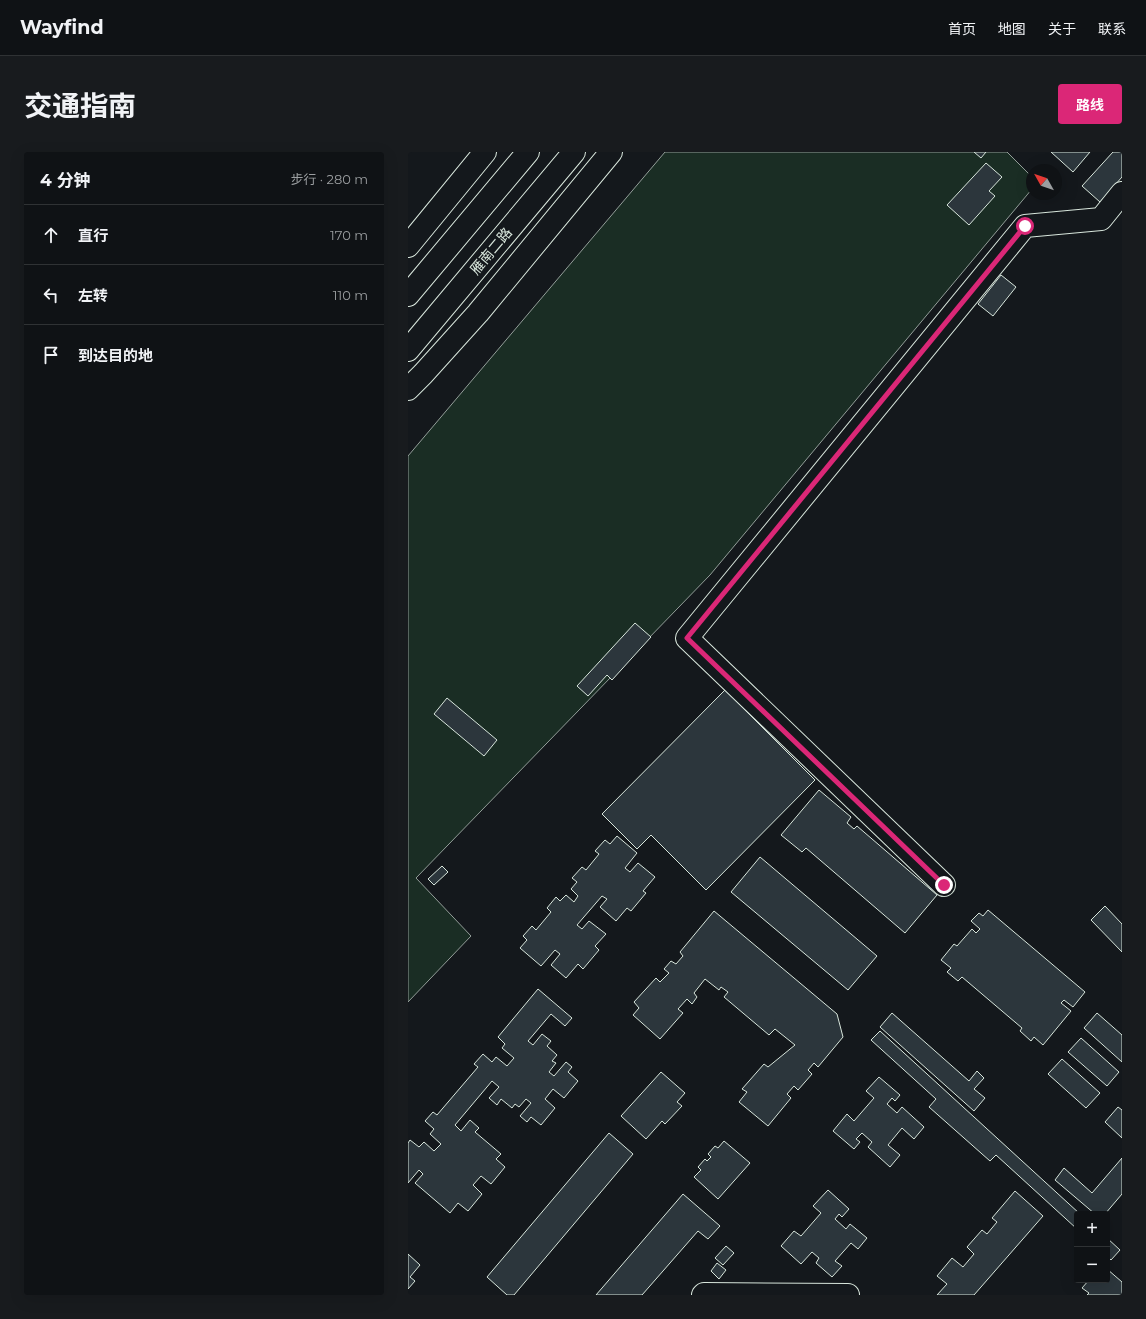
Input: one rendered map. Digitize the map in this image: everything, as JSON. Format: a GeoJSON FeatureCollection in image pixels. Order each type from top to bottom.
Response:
{"type":"FeatureCollection","features":[{"type":"Feature","properties":{"kind":"main road"},"geometry":{"type":"LineString","coordinates":[[408,246],[485,152]]}},
{"type":"Feature","properties":{"kind":"main road"},"geometry":{"type":"LineString","coordinates":[[408,295],[528,152]]}},
{"type":"Feature","properties":{"kind":"main road","name":"雁南二路"},"geometry":{"type":"LineString","coordinates":[[408,350],[574,152]]}},
{"type":"Feature","properties":{"kind":"main road"},"geometry":{"type":"LineString","coordinates":[[408,389],[478,313],[611,152]]}},
{"type":"Feature","properties":{"kind":"main road"},"geometry":{"type":"LineString","coordinates":[[944,885],[687,638],[1025,226],[1101,219],[1122,194]]}},
{"type":"Feature","properties":{"kind":"main road"},"geometry":{"type":"LineString","coordinates":[[704,1295],[848,1295]]}},
{"type":"Feature","properties":{"kind":"green space"},"geometry":{"type":"Polygon","coordinates":[[[665,152],[1007,152],[1026,171],[1026,196],[710,575],[416,878],[471,936],[408,1002],[408,456],[665,152]]]}},
{"type":"Feature","properties":{"kind":"building"},"geometry":{"type":"Polygon","coordinates":[[[974,152],[986,152],[981,158],[974,152]]]}},
{"type":"Feature","properties":{"kind":"building"},"geometry":{"type":"Polygon","coordinates":[[[1051,152],[1090,152],[1073,172],[1051,152]]]}},
{"type":"Feature","properties":{"kind":"building"},"geometry":{"type":"Polygon","coordinates":[[[1113,152],[1122,152],[1122,177],[1100,202],[1082,186],[1113,152]]]}},
{"type":"Feature","properties":{"kind":"building"},"geometry":{"type":"Polygon","coordinates":[[[986,163],[1002,177],[989,191],[995,196],[969,225],[947,205],[986,163]]]}},
{"type":"Feature","properties":{"kind":"building"},"geometry":{"type":"Polygon","coordinates":[[[1001,275],[1016,287],[993,316],[978,304],[1001,275]]]}},
{"type":"Feature","properties":{"kind":"building"},"geometry":{"type":"Polygon","coordinates":[[[635,623],[651,637],[612,680],[607,675],[588,696],[577,686],[635,623]]]}},
{"type":"Feature","properties":{"kind":"building"},"geometry":{"type":"Polygon","coordinates":[[[725,690],[815,780],[706,890],[651,835],[637,849],[602,814],[725,690]]]}},
{"type":"Feature","properties":{"kind":"building"},"geometry":{"type":"Polygon","coordinates":[[[447,698],[497,740],[484,756],[434,714],[447,698]]]}},
{"type":"Feature","properties":{"kind":"building"},"geometry":{"type":"Polygon","coordinates":[[[819,790],[851,817],[847,823],[854,829],[857,826],[937,895],[905,933],[806,848],[802,852],[781,835],[819,790]]]}},
{"type":"Feature","properties":{"kind":"building"},"geometry":{"type":"Polygon","coordinates":[[[617,836],[637,853],[625,868],[630,872],[638,863],[655,877],[643,891],[646,893],[631,911],[627,908],[616,921],[600,907],[607,899],[602,896],[577,925],[582,929],[589,921],[606,934],[595,946],[599,950],[583,969],[578,964],[566,978],[551,965],[560,954],[555,950],[541,966],[520,948],[527,940],[523,936],[532,926],[536,930],[551,912],[547,908],[556,897],[560,901],[566,895],[574,902],[578,896],[571,889],[577,882],[572,878],[582,867],[586,870],[599,854],[595,851],[605,840],[610,844],[617,836]]]}},
{"type":"Feature","properties":{"kind":"building"},"geometry":{"type":"Polygon","coordinates":[[[760,857],[877,956],[848,990],[731,892],[760,857]]]}},
{"type":"Feature","properties":{"kind":"building"},"geometry":{"type":"Polygon","coordinates":[[[442,866],[448,872],[434,885],[428,879],[442,866]]]}},
{"type":"Feature","properties":{"kind":"building"},"geometry":{"type":"Polygon","coordinates":[[[1105,906],[1122,924],[1122,952],[1091,920],[1105,906]]]}},
{"type":"Feature","properties":{"kind":"building"},"geometry":{"type":"Polygon","coordinates":[[[988,910],[1085,992],[1073,1007],[1064,1000],[1061,1003],[1071,1011],[1043,1045],[1034,1037],[1031,1041],[1020,1031],[1022,1028],[962,977],[958,981],[947,972],[951,968],[941,960],[954,944],[957,946],[972,929],[976,933],[980,929],[971,921],[979,913],[983,916],[988,910]]]}},
{"type":"Feature","properties":{"kind":"building"},"geometry":{"type":"Polygon","coordinates":[[[714,911],[837,1014],[843,1037],[818,1067],[814,1063],[808,1070],[812,1074],[798,1090],[794,1086],[787,1094],[791,1098],[768,1126],[739,1102],[747,1092],[742,1089],[764,1064],[768,1067],[795,1045],[775,1029],[769,1035],[724,997],[728,992],[721,987],[719,990],[705,979],[694,993],[697,997],[692,1004],[687,999],[678,1009],[683,1013],[660,1039],[633,1015],[639,1008],[634,1002],[656,978],[660,982],[669,973],[664,969],[671,961],[676,964],[683,956],[680,952],[714,911]]]}},
{"type":"Feature","properties":{"kind":"building"},"geometry":{"type":"Polygon","coordinates":[[[538,989],[572,1018],[565,1026],[551,1014],[528,1041],[533,1045],[542,1034],[551,1041],[547,1046],[557,1055],[552,1061],[556,1063],[549,1072],[554,1076],[566,1062],[572,1067],[568,1072],[578,1081],[564,1098],[553,1089],[545,1099],[555,1108],[541,1125],[531,1117],[527,1122],[520,1116],[531,1103],[526,1099],[519,1107],[515,1104],[512,1108],[501,1099],[497,1105],[489,1098],[499,1087],[492,1081],[455,1125],[461,1131],[470,1120],[479,1128],[475,1132],[501,1154],[496,1159],[505,1167],[491,1184],[481,1176],[473,1185],[482,1194],[468,1211],[458,1203],[450,1213],[415,1183],[423,1174],[419,1170],[408,1183],[408,1143],[410,1140],[419,1147],[424,1142],[434,1151],[441,1144],[430,1134],[434,1129],[425,1121],[433,1112],[437,1115],[478,1067],[474,1064],[483,1054],[492,1062],[496,1057],[507,1066],[514,1058],[502,1048],[505,1044],[498,1037],[538,989]]]}},
{"type":"Feature","properties":{"kind":"building"},"geometry":{"type":"Polygon","coordinates":[[[892,1013],[969,1081],[977,1071],[984,1078],[974,1089],[985,1098],[974,1111],[880,1027],[892,1013]]]}},
{"type":"Feature","properties":{"kind":"building"},"geometry":{"type":"Polygon","coordinates":[[[1097,1013],[1122,1035],[1122,1062],[1084,1028],[1097,1013]]]}},
{"type":"Feature","properties":{"kind":"building"},"geometry":{"type":"Polygon","coordinates":[[[880,1031],[1077,1211],[1074,1211],[1074,1226],[996,1155],[990,1161],[929,1107],[936,1099],[871,1040],[880,1031]]]}},
{"type":"Feature","properties":{"kind":"building"},"geometry":{"type":"Polygon","coordinates":[[[1081,1038],[1119,1072],[1107,1086],[1068,1052],[1081,1038]]]}},
{"type":"Feature","properties":{"kind":"building"},"geometry":{"type":"Polygon","coordinates":[[[1062,1059],[1100,1093],[1086,1108],[1048,1074],[1062,1059]]]}},
{"type":"Feature","properties":{"kind":"building"},"geometry":{"type":"Polygon","coordinates":[[[661,1072],[685,1093],[677,1102],[682,1106],[665,1124],[662,1121],[646,1139],[621,1116],[661,1072]]]}},
{"type":"Feature","properties":{"kind":"building"},"geometry":{"type":"Polygon","coordinates":[[[879,1077],[900,1095],[895,1101],[892,1098],[887,1104],[897,1113],[902,1107],[924,1127],[914,1139],[902,1128],[888,1145],[900,1155],[890,1167],[868,1147],[872,1142],[862,1133],[856,1139],[860,1142],[854,1149],[833,1131],[847,1114],[854,1121],[874,1098],[866,1091],[879,1077]]]}},
{"type":"Feature","properties":{"kind":"building"},"geometry":{"type":"Polygon","coordinates":[[[1118,1107],[1122,1110],[1122,1138],[1105,1122],[1118,1107]]]}},
{"type":"Feature","properties":{"kind":"building"},"geometry":{"type":"Polygon","coordinates":[[[609,1133],[633,1154],[514,1295],[507,1295],[487,1277],[609,1133]]]}},
{"type":"Feature","properties":{"kind":"building"},"geometry":{"type":"Polygon","coordinates":[[[724,1141],[750,1163],[718,1199],[694,1177],[701,1170],[698,1167],[705,1159],[707,1161],[711,1157],[708,1154],[715,1146],[718,1148],[724,1141]]]}},
{"type":"Feature","properties":{"kind":"building"},"geometry":{"type":"Polygon","coordinates":[[[1122,1158],[1122,1194],[1108,1211],[1091,1211],[1055,1180],[1064,1168],[1092,1193],[1122,1158]]]}},
{"type":"Feature","properties":{"kind":"building"},"geometry":{"type":"Polygon","coordinates":[[[828,1190],[849,1209],[842,1217],[839,1214],[835,1219],[846,1229],[850,1224],[867,1238],[858,1249],[851,1243],[835,1261],[842,1266],[832,1277],[816,1263],[819,1258],[812,1252],[801,1264],[781,1246],[794,1231],[801,1236],[821,1213],[813,1206],[828,1190]]]}},
{"type":"Feature","properties":{"kind":"building"},"geometry":{"type":"Polygon","coordinates":[[[1015,1191],[1043,1216],[974,1295],[937,1295],[947,1284],[937,1276],[952,1258],[963,1267],[974,1254],[967,1247],[982,1230],[987,1234],[997,1222],[992,1218],[1015,1191]]]}},
{"type":"Feature","properties":{"kind":"building"},"geometry":{"type":"Polygon","coordinates":[[[683,1194],[720,1226],[708,1239],[698,1231],[642,1295],[596,1295],[683,1194]]]}},
{"type":"Feature","properties":{"kind":"building"},"geometry":{"type":"Polygon","coordinates":[[[1110,1241],[1120,1250],[1111,1260],[1110,1259],[1110,1241]]]}},
{"type":"Feature","properties":{"kind":"building"},"geometry":{"type":"Polygon","coordinates":[[[726,1246],[734,1253],[723,1265],[715,1258],[726,1246]]]}},
{"type":"Feature","properties":{"kind":"building"},"geometry":{"type":"Polygon","coordinates":[[[408,1254],[420,1265],[410,1277],[415,1281],[408,1289],[408,1254]]]}},
{"type":"Feature","properties":{"kind":"building"},"geometry":{"type":"Polygon","coordinates":[[[717,1263],[726,1270],[719,1279],[711,1271],[717,1263]]]}},
{"type":"Feature","properties":{"kind":"building"},"geometry":{"type":"Polygon","coordinates":[[[1110,1272],[1122,1282],[1122,1295],[1087,1295],[1089,1293],[1082,1288],[1086,1283],[1110,1283],[1110,1272]]]}},
{"type":"Feature","properties":{"kind":"route"},"geometry":{"type":"LineString","coordinates":[[944,885],[687,638],[1025,226]]}}]}
